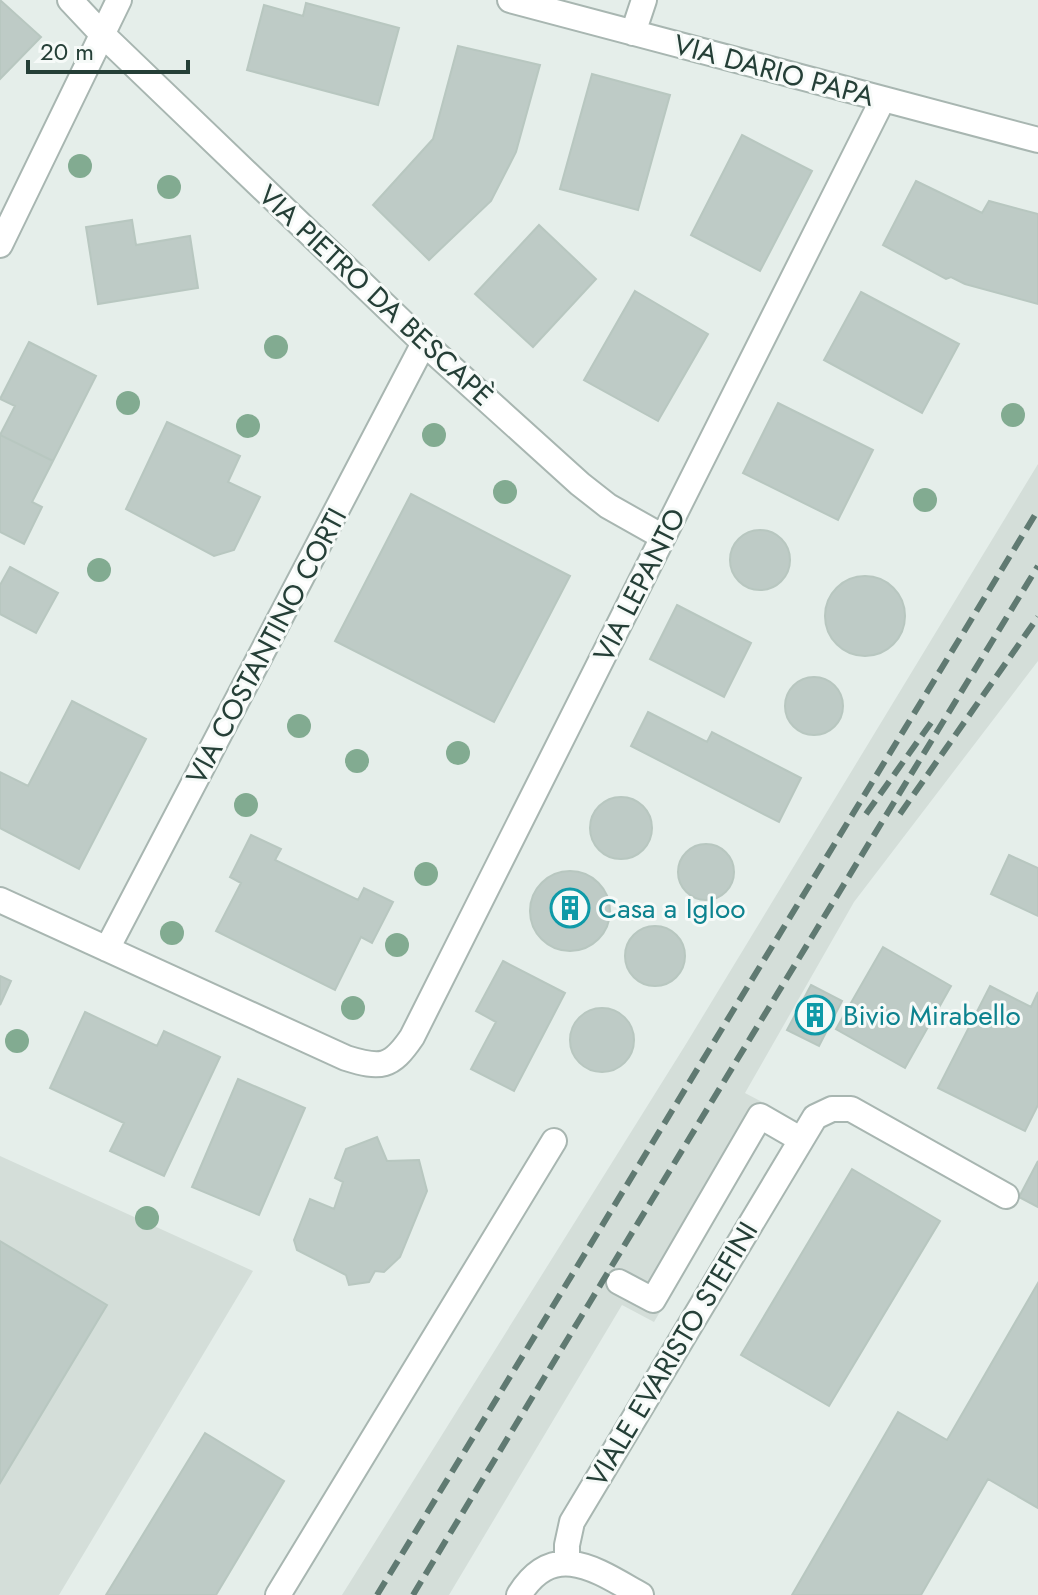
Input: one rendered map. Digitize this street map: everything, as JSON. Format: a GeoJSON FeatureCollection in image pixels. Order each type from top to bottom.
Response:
{"type":"FeatureCollection","features":[{"type":"Feature","properties":{"kind":"street"},"geometry":{"type":"LineString","coordinates":[[70,0],[102,34]]}},
{"type":"Feature","properties":{"kind":"street"},"geometry":{"type":"LineString","coordinates":[[0,245],[119,0]]}},
{"type":"Feature","properties":{"kind":"street","name":"VIA DARIO PAPA"},"geometry":{"type":"LineString","coordinates":[[510,0],[1038,140]]}},
{"type":"Feature","properties":{"kind":"street"},"geometry":{"type":"LineString","coordinates":[[633,33],[644,0]]}},
{"type":"Feature","properties":{"kind":"street","name":"VIA PIETRO DA BESCAPÈ"},"geometry":{"type":"LineString","coordinates":[[102,34],[424,343],[580,484],[608,506],[663,537]]}},
{"type":"Feature","properties":{"kind":"street","name":"VIA LEPANTO"},"geometry":{"type":"LineString","coordinates":[[107,949],[346,1058],[385,1065],[400,1055],[412,1037],[883,99]]}},
{"type":"Feature","properties":{"kind":"street","name":"VIA COSTANTINO CORTI"},"geometry":{"type":"LineString","coordinates":[[107,949],[424,343]]}},
{"type":"Feature","properties":{"kind":"street"},"geometry":{"type":"LineString","coordinates":[[0,900],[107,949]]}},
{"type":"Feature","properties":{"kind":"street","name":"VIALE EVARISTO STEFINI"},"geometry":{"type":"LineString","coordinates":[[567,1562],[572,1522],[815,1117],[844,1107],[857,1112],[1006,1196]]}},
{"type":"Feature","properties":{"kind":"street"},"geometry":{"type":"LineString","coordinates":[[619,1282],[653,1300],[760,1116],[800,1139]]}},
{"type":"Feature","properties":{"kind":"street"},"geometry":{"type":"LineString","coordinates":[[278,1595],[554,1141]]}},
{"type":"Feature","properties":{"kind":"street"},"geometry":{"type":"LineString","coordinates":[[519,1595],[526,1584],[543,1570],[567,1562],[589,1566],[641,1595]]}},
{"type":"Feature","properties":{"kind":"shaded area"},"geometry":{"type":"Polygon","coordinates":[[[1038,464],[1038,661],[854,902],[745,1093],[779,1111],[654,1322],[622,1305],[449,1595],[342,1595],[686,1044],[1038,464]]]}},
{"type":"Feature","properties":{"kind":"shaded area"},"geometry":{"type":"Polygon","coordinates":[[[0,1156],[253,1271],[59,1595],[0,1595],[0,1156]]]}},
{"type":"Feature","properties":{"kind":"building"},"geometry":{"type":"Polygon","coordinates":[[[0,0],[41,37],[0,79],[0,0]]]}},
{"type":"Feature","properties":{"kind":"building"},"geometry":{"type":"Polygon","coordinates":[[[306,3],[399,28],[378,105],[247,70],[264,5],[303,16],[306,3]]]}},
{"type":"Feature","properties":{"kind":"building"},"geometry":{"type":"Polygon","coordinates":[[[458,46],[540,65],[516,152],[491,201],[429,260],[373,205],[433,139],[458,46]]]}},
{"type":"Feature","properties":{"kind":"building"},"geometry":{"type":"Polygon","coordinates":[[[592,74],[670,95],[638,210],[560,189],[592,74]]]}},
{"type":"Feature","properties":{"kind":"building"},"geometry":{"type":"Polygon","coordinates":[[[742,135],[812,171],[760,271],[691,235],[742,135]]]}},
{"type":"Feature","properties":{"kind":"building"},"geometry":{"type":"Polygon","coordinates":[[[916,181],[982,213],[989,201],[1038,214],[1038,304],[965,284],[951,277],[946,279],[883,245],[916,181]]]}},
{"type":"Feature","properties":{"kind":"building"},"geometry":{"type":"Polygon","coordinates":[[[132,220],[136,245],[190,236],[198,288],[98,304],[86,227],[132,220]]]}},
{"type":"Feature","properties":{"kind":"building"},"geometry":{"type":"Polygon","coordinates":[[[539,225],[596,279],[533,347],[475,294],[539,225]]]}},
{"type":"Feature","properties":{"kind":"building"},"geometry":{"type":"Polygon","coordinates":[[[635,291],[708,334],[658,421],[584,380],[635,291]]]}},
{"type":"Feature","properties":{"kind":"building"},"geometry":{"type":"Polygon","coordinates":[[[861,292],[959,344],[922,413],[824,360],[861,292]]]}},
{"type":"Feature","properties":{"kind":"building"},"geometry":{"type":"Polygon","coordinates":[[[29,342],[96,376],[53,461],[0,435],[15,406],[0,399],[29,342]]]}},
{"type":"Feature","properties":{"kind":"building"},"geometry":{"type":"Polygon","coordinates":[[[778,403],[873,450],[838,520],[743,473],[778,403]]]}},
{"type":"Feature","properties":{"kind":"building"},"geometry":{"type":"Polygon","coordinates":[[[167,422],[240,456],[228,482],[260,497],[234,550],[214,556],[126,509],[167,422]]]}},
{"type":"Feature","properties":{"kind":"building"},"geometry":{"type":"Polygon","coordinates":[[[0,435],[53,461],[32,502],[42,507],[24,544],[0,532],[0,435]]]}},
{"type":"Feature","properties":{"kind":"building"},"geometry":{"type":"Polygon","coordinates":[[[411,494],[570,576],[494,722],[335,641],[411,494]]]}},
{"type":"Feature","properties":{"kind":"building"},"geometry":{"type":"Polygon","coordinates":[[[760,530],[771,532],[781,539],[788,549],[788,571],[781,581],[771,588],[760,590],[749,588],[739,581],[732,571],[730,560],[732,549],[739,539],[749,532],[760,530]]]}},
{"type":"Feature","properties":{"kind":"building"},"geometry":{"type":"Polygon","coordinates":[[[10,567],[58,593],[36,633],[0,614],[0,585],[10,567]]]}},
{"type":"Feature","properties":{"kind":"building"},"geometry":{"type":"Polygon","coordinates":[[[865,576],[880,579],[893,588],[902,601],[905,616],[902,631],[893,644],[880,653],[865,656],[850,653],[837,644],[828,631],[825,616],[828,601],[837,588],[850,579],[865,576]]]}},
{"type":"Feature","properties":{"kind":"building"},"geometry":{"type":"Polygon","coordinates":[[[677,605],[751,643],[724,697],[650,659],[677,605]]]}},
{"type":"Feature","properties":{"kind":"building"},"geometry":{"type":"Polygon","coordinates":[[[814,677],[825,679],[834,686],[841,695],[841,717],[834,726],[825,733],[814,735],[803,733],[794,726],[787,717],[785,706],[787,695],[794,686],[803,679],[814,677]]]}},
{"type":"Feature","properties":{"kind":"building"},"geometry":{"type":"Polygon","coordinates":[[[72,701],[146,739],[79,869],[0,828],[0,772],[28,786],[72,701]]]}},
{"type":"Feature","properties":{"kind":"building"},"geometry":{"type":"Polygon","coordinates":[[[648,712],[707,742],[712,732],[801,778],[779,822],[631,746],[648,712]]]}},
{"type":"Feature","properties":{"kind":"building","name":"Casa a Igloo"},"geometry":{"type":"Polygon","coordinates":[[[615,797],[627,797],[643,806],[650,816],[650,840],[643,850],[627,859],[615,859],[595,845],[590,834],[590,822],[604,802],[615,797]]]}},
{"type":"Feature","properties":{"kind":"building"},"geometry":{"type":"Polygon","coordinates":[[[251,835],[281,849],[275,860],[358,900],[364,888],[393,902],[372,943],[361,937],[335,990],[216,931],[241,883],[230,877],[251,835]]]}},
{"type":"Feature","properties":{"kind":"building","name":"Casa a Igloo"},"geometry":{"type":"Polygon","coordinates":[[[706,844],[726,852],[734,872],[726,892],[706,900],[686,892],[678,872],[686,852],[706,844]]]}},
{"type":"Feature","properties":{"kind":"building"},"geometry":{"type":"Polygon","coordinates":[[[1009,855],[1038,868],[1038,916],[991,894],[1009,855]]]}},
{"type":"Feature","properties":{"kind":"building","name":"Casa a Igloo"},"geometry":{"type":"Polygon","coordinates":[[[570,871],[585,874],[598,883],[607,896],[610,911],[607,926],[598,939],[585,948],[570,951],[555,948],[542,939],[533,926],[530,911],[533,896],[542,883],[555,874],[570,871]]]}},
{"type":"Feature","properties":{"kind":"building","name":"Casa a Igloo"},"geometry":{"type":"Polygon","coordinates":[[[655,926],[667,928],[676,935],[683,944],[683,968],[676,977],[667,984],[655,986],[643,984],[634,977],[627,968],[625,956],[627,944],[634,935],[643,928],[655,926]]]}},
{"type":"Feature","properties":{"kind":"building"},"geometry":{"type":"Polygon","coordinates":[[[883,947],[951,986],[905,1068],[836,1029],[883,947]]]}},
{"type":"Feature","properties":{"kind":"building"},"geometry":{"type":"Polygon","coordinates":[[[503,961],[565,993],[514,1091],[471,1069],[496,1022],[476,1011],[503,961]]]}},
{"type":"Feature","properties":{"kind":"building"},"geometry":{"type":"Polygon","coordinates":[[[0,976],[11,981],[0,1005],[0,976]]]}},
{"type":"Feature","properties":{"kind":"building","name":"Bivio Mirabello"},"geometry":{"type":"Polygon","coordinates":[[[811,985],[842,1001],[819,1046],[787,1030],[811,985]]]}},
{"type":"Feature","properties":{"kind":"building"},"geometry":{"type":"Polygon","coordinates":[[[990,986],[1031,1007],[1038,992],[1038,1105],[1025,1131],[938,1088],[990,986]]]}},
{"type":"Feature","properties":{"kind":"building","name":"Casa a Igloo"},"geometry":{"type":"Polygon","coordinates":[[[602,1008],[614,1010],[625,1017],[632,1028],[632,1052],[625,1063],[614,1070],[602,1072],[590,1070],[579,1063],[572,1052],[570,1040],[572,1028],[579,1017],[590,1010],[602,1008]]]}},
{"type":"Feature","properties":{"kind":"building"},"geometry":{"type":"Polygon","coordinates":[[[85,1012],[157,1046],[164,1031],[220,1057],[164,1176],[110,1151],[124,1123],[50,1088],[85,1012]]]}},
{"type":"Feature","properties":{"kind":"building"},"geometry":{"type":"Polygon","coordinates":[[[238,1079],[305,1108],[259,1215],[192,1187],[238,1079]]]}},
{"type":"Feature","properties":{"kind":"building"},"geometry":{"type":"Polygon","coordinates":[[[377,1137],[387,1161],[419,1160],[427,1191],[400,1257],[384,1272],[375,1271],[369,1282],[349,1285],[346,1275],[297,1250],[294,1240],[310,1199],[334,1209],[343,1182],[335,1178],[346,1149],[377,1137]]]}},
{"type":"Feature","properties":{"kind":"building"},"geometry":{"type":"Polygon","coordinates":[[[1038,1161],[1038,1207],[1019,1197],[1038,1161]]]}},
{"type":"Feature","properties":{"kind":"building"},"geometry":{"type":"Polygon","coordinates":[[[852,1169],[940,1221],[829,1406],[741,1355],[852,1169]]]}},
{"type":"Feature","properties":{"kind":"building"},"geometry":{"type":"Polygon","coordinates":[[[0,1241],[107,1305],[0,1483],[0,1241]]]}},
{"type":"Feature","properties":{"kind":"building"},"geometry":{"type":"Polygon","coordinates":[[[1038,1283],[1038,1508],[988,1479],[921,1595],[792,1595],[898,1412],[947,1440],[1038,1283]]]}},
{"type":"Feature","properties":{"kind":"building"},"geometry":{"type":"Polygon","coordinates":[[[205,1433],[284,1481],[216,1595],[106,1595],[205,1433]]]}},
{"type":"Feature","properties":{"kind":"railway"},"geometry":{"type":"LineString","coordinates":[[377,1595],[1038,510]]}},
{"type":"Feature","properties":{"kind":"railway"},"geometry":{"type":"LineString","coordinates":[[413,1595],[1038,566]]}},
{"type":"Feature","properties":{"kind":"railway"},"geometry":{"type":"LineString","coordinates":[[900,814],[1038,617]]}},
{"type":"Feature","properties":{"kind":"railway"},"geometry":{"type":"LineString","coordinates":[[866,814],[933,720]]}},
{"type":"Feature","properties":{"kind":"place","name":"Casa a Igloo"},"geometry":{"type":"Point","coordinates":[570,908]}},
{"type":"Feature","properties":{"kind":"place","name":"Bivio Mirabello"},"geometry":{"type":"Point","coordinates":[815,1015]}}]}
